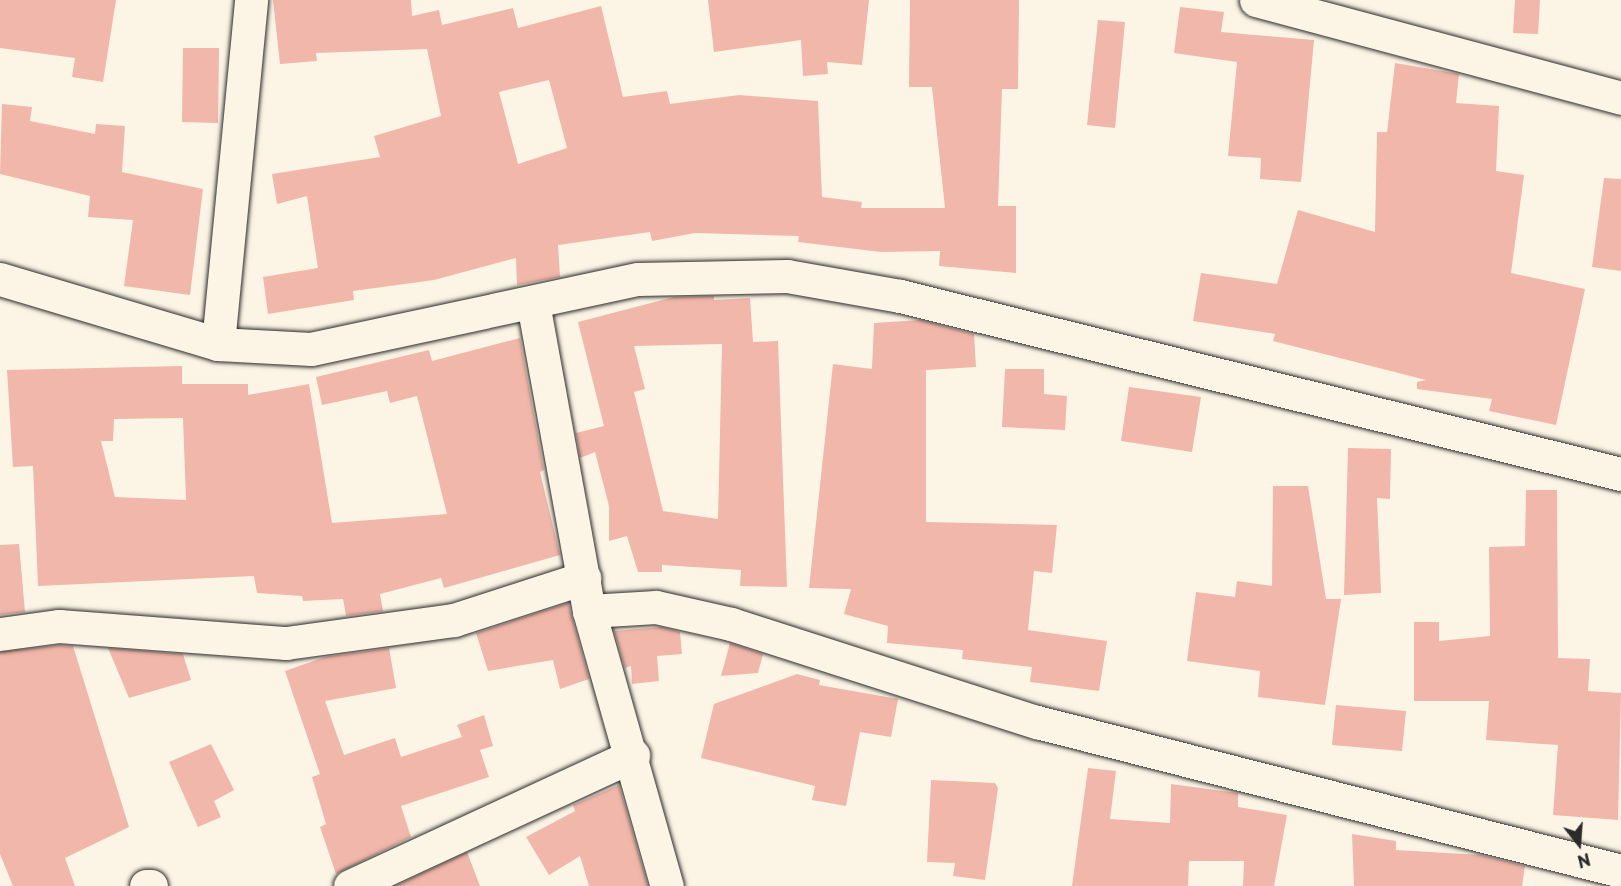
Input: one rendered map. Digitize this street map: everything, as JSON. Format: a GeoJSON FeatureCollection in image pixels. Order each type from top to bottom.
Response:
{"type":"FeatureCollection","features":[{"type":"Feature","properties":{"kind":"street"},"geometry":{"type":"LineString","coordinates":[[218,344],[251,0]]}},
{"type":"Feature","properties":{"kind":"street"},"geometry":{"type":"LineString","coordinates":[[1256,0],[1621,98]]}},
{"type":"Feature","properties":{"kind":"street"},"geometry":{"type":"LineString","coordinates":[[0,279],[218,344],[311,349],[638,279],[787,276],[900,296],[1621,474]]}},
{"type":"Feature","properties":{"kind":"street"},"geometry":{"type":"LineString","coordinates":[[532,303],[589,610],[633,756],[667,886]]}},
{"type":"Feature","properties":{"kind":"street"},"geometry":{"type":"LineString","coordinates":[[0,634],[58,626],[286,643],[454,620],[584,578]]}},
{"type":"Feature","properties":{"kind":"street"},"geometry":{"type":"LineString","coordinates":[[589,610],[656,607],[731,624],[1037,722],[1621,871]]}},
{"type":"Feature","properties":{"kind":"street"},"geometry":{"type":"LineString","coordinates":[[350,886],[633,756]]}},
{"type":"Feature","properties":{"kind":"street"},"geometry":{"type":"LineString","coordinates":[[146,886],[151,886]]}},
{"type":"Feature","properties":{"kind":"building"},"geometry":{"type":"Polygon","coordinates":[[[0,0],[116,0],[103,82],[72,77],[75,58],[0,48],[0,0]]]}},
{"type":"Feature","properties":{"kind":"building"},"geometry":{"type":"Polygon","coordinates":[[[273,0],[411,0],[412,16],[439,10],[442,25],[513,8],[518,28],[601,6],[623,97],[667,91],[670,104],[739,95],[818,101],[822,197],[862,202],[861,208],[945,208],[932,87],[909,87],[910,0],[1019,0],[1018,89],[1002,89],[998,206],[1016,206],[1016,273],[939,266],[940,251],[881,252],[798,242],[799,236],[695,233],[652,241],[650,232],[558,245],[560,277],[517,285],[516,258],[434,280],[353,291],[354,300],[268,314],[263,277],[318,268],[307,196],[277,204],[272,174],[380,157],[374,136],[441,116],[427,49],[316,53],[317,61],[280,64],[273,0]],[[549,80],[499,92],[518,164],[567,148],[549,80]]]}},
{"type":"Feature","properties":{"kind":"building"},"geometry":{"type":"Polygon","coordinates":[[[708,0],[869,0],[862,65],[827,62],[828,74],[803,76],[801,40],[714,52],[708,0]]]}},
{"type":"Feature","properties":{"kind":"building"},"geometry":{"type":"Polygon","coordinates":[[[1515,0],[1540,0],[1538,34],[1513,33],[1515,0]]]}},
{"type":"Feature","properties":{"kind":"building"},"geometry":{"type":"Polygon","coordinates":[[[1180,7],[1224,12],[1221,32],[1314,40],[1301,182],[1260,179],[1261,158],[1228,156],[1237,62],[1174,53],[1180,7]]]}},
{"type":"Feature","properties":{"kind":"building"},"geometry":{"type":"Polygon","coordinates":[[[1098,20],[1125,22],[1115,128],[1087,125],[1098,20]]]}},
{"type":"Feature","properties":{"kind":"building"},"geometry":{"type":"Polygon","coordinates":[[[183,48],[219,48],[218,123],[182,122],[183,48]]]}},
{"type":"Feature","properties":{"kind":"building"},"geometry":{"type":"Polygon","coordinates":[[[1395,63],[1459,74],[1456,103],[1499,106],[1496,171],[1524,175],[1511,273],[1585,289],[1556,425],[1489,411],[1492,399],[1417,389],[1417,382],[1426,380],[1273,341],[1275,334],[1193,321],[1201,273],[1277,284],[1298,210],[1375,232],[1377,132],[1387,132],[1395,63]]]}},
{"type":"Feature","properties":{"kind":"building"},"geometry":{"type":"Polygon","coordinates":[[[2,104],[32,107],[30,121],[95,134],[96,124],[125,126],[122,172],[203,189],[190,295],[124,286],[133,220],[88,217],[90,196],[0,174],[2,104]]]}},
{"type":"Feature","properties":{"kind":"building"},"geometry":{"type":"Polygon","coordinates":[[[1604,178],[1621,179],[1621,271],[1592,267],[1604,178]]]}},
{"type":"Feature","properties":{"kind":"building"},"geometry":{"type":"Polygon","coordinates":[[[714,296],[714,300],[750,298],[753,342],[778,341],[787,587],[740,586],[741,570],[662,565],[662,572],[638,572],[627,536],[609,541],[609,506],[595,452],[580,458],[576,433],[604,426],[578,322],[674,297],[714,296]],[[722,344],[634,346],[645,389],[634,392],[663,511],[718,519],[722,344]]]}},
{"type":"Feature","properties":{"kind":"building"},"geometry":{"type":"Polygon","coordinates":[[[921,320],[974,334],[976,367],[926,370],[926,522],[1057,525],[1052,573],[1034,571],[1028,630],[1107,641],[1099,691],[1030,682],[1032,667],[962,659],[963,650],[887,643],[888,626],[844,614],[851,589],[809,588],[833,364],[872,369],[874,323],[921,320]]]}},
{"type":"Feature","properties":{"kind":"building"},"geometry":{"type":"Polygon","coordinates":[[[520,338],[544,470],[540,472],[560,555],[444,588],[441,578],[380,594],[383,611],[346,616],[343,599],[303,601],[302,596],[257,593],[254,576],[38,586],[33,466],[13,467],[7,370],[182,366],[182,384],[248,384],[248,395],[309,384],[332,523],[447,514],[417,396],[390,403],[387,391],[322,405],[316,377],[429,350],[432,361],[520,338]],[[183,418],[114,419],[113,441],[101,441],[115,497],[186,500],[183,418]]]}},
{"type":"Feature","properties":{"kind":"building"},"geometry":{"type":"Polygon","coordinates":[[[1005,369],[1044,369],[1044,394],[1067,396],[1065,430],[1002,427],[1005,369]]]}},
{"type":"Feature","properties":{"kind":"building"},"geometry":{"type":"Polygon","coordinates":[[[1129,387],[1201,397],[1192,452],[1121,441],[1129,387]]]}},
{"type":"Feature","properties":{"kind":"building"},"geometry":{"type":"Polygon","coordinates":[[[1348,448],[1391,449],[1390,499],[1377,498],[1381,593],[1344,595],[1348,448]]]}},
{"type":"Feature","properties":{"kind":"building"},"geometry":{"type":"Polygon","coordinates":[[[1273,486],[1308,486],[1326,599],[1341,599],[1325,705],[1258,697],[1260,671],[1187,661],[1196,592],[1235,597],[1237,581],[1272,586],[1273,486]]]}},
{"type":"Feature","properties":{"kind":"building"},"geometry":{"type":"Polygon","coordinates":[[[1526,490],[1557,490],[1558,658],[1590,659],[1588,691],[1621,693],[1618,820],[1553,815],[1558,745],[1486,740],[1489,701],[1414,701],[1414,622],[1439,622],[1439,641],[1490,636],[1489,547],[1525,546],[1526,490]]]}},
{"type":"Feature","properties":{"kind":"building"},"geometry":{"type":"Polygon","coordinates":[[[19,544],[25,612],[0,615],[0,545],[19,544]]]}},
{"type":"Feature","properties":{"kind":"building"},"geometry":{"type":"Polygon","coordinates":[[[568,603],[589,679],[560,689],[553,660],[488,671],[476,633],[568,603]]]}},
{"type":"Feature","properties":{"kind":"building"},"geometry":{"type":"Polygon","coordinates":[[[661,627],[680,632],[682,654],[657,656],[659,681],[632,684],[631,666],[625,668],[614,631],[661,627]]]}},
{"type":"Feature","properties":{"kind":"building"},"geometry":{"type":"Polygon","coordinates":[[[730,643],[763,654],[758,673],[721,676],[730,643]]]}},
{"type":"Feature","properties":{"kind":"building"},"geometry":{"type":"Polygon","coordinates":[[[60,645],[73,646],[129,827],[65,858],[75,886],[13,886],[0,854],[0,652],[60,645]]]}},
{"type":"Feature","properties":{"kind":"building"},"geometry":{"type":"Polygon","coordinates":[[[108,648],[183,654],[191,680],[129,698],[108,648]]]}},
{"type":"Feature","properties":{"kind":"building"},"geometry":{"type":"Polygon","coordinates":[[[389,648],[396,688],[325,701],[344,755],[395,738],[401,757],[462,737],[457,725],[484,715],[493,746],[480,750],[489,777],[401,806],[411,837],[336,874],[320,827],[326,824],[312,777],[320,774],[285,671],[325,657],[389,648]]]}},
{"type":"Feature","properties":{"kind":"building"},"geometry":{"type":"Polygon","coordinates":[[[797,674],[820,680],[819,685],[898,699],[891,737],[860,732],[846,806],[812,800],[815,786],[701,758],[714,704],[797,674]]]}},
{"type":"Feature","properties":{"kind":"building"},"geometry":{"type":"Polygon","coordinates":[[[1336,705],[1406,711],[1402,751],[1332,745],[1336,705]]]}},
{"type":"Feature","properties":{"kind":"building"},"geometry":{"type":"Polygon","coordinates":[[[211,744],[234,790],[214,801],[221,817],[198,827],[169,762],[211,744]]]}},
{"type":"Feature","properties":{"kind":"building"},"geometry":{"type":"Polygon","coordinates":[[[1088,768],[1116,771],[1110,819],[1170,823],[1171,784],[1238,793],[1238,807],[1287,815],[1274,886],[1243,886],[1244,861],[1189,861],[1188,886],[1072,886],[1088,768]]]}},
{"type":"Feature","properties":{"kind":"building"},"geometry":{"type":"Polygon","coordinates":[[[931,780],[995,783],[998,788],[985,880],[953,876],[955,863],[927,862],[931,780]]]}},
{"type":"Feature","properties":{"kind":"building"},"geometry":{"type":"Polygon","coordinates":[[[619,785],[648,886],[589,886],[580,856],[549,875],[526,837],[575,811],[573,805],[619,785]]]}},
{"type":"Feature","properties":{"kind":"building"},"geometry":{"type":"Polygon","coordinates":[[[1352,834],[1396,841],[1396,850],[1481,855],[1525,866],[1522,886],[1354,886],[1352,834]]]}},
{"type":"Feature","properties":{"kind":"building"},"geometry":{"type":"Polygon","coordinates":[[[467,852],[480,886],[395,886],[467,852]]]}}]}
